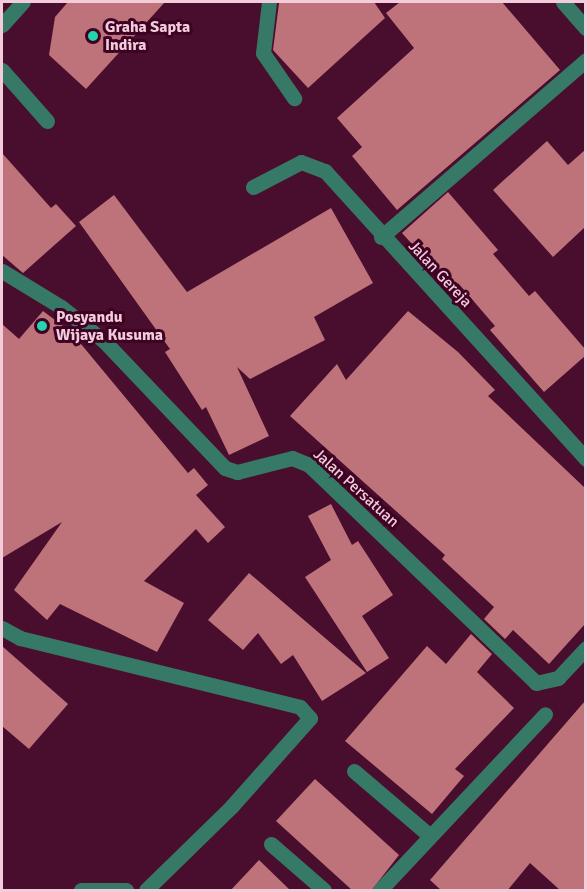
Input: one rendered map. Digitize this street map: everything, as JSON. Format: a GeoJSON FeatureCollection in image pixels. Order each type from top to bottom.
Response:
{"type":"FeatureCollection","features":[{"type":"Feature","properties":{"kind":"street"},"geometry":{"type":"LineString","coordinates":[[2,26],[23,2]]}},
{"type":"Feature","properties":{"kind":"street"},"geometry":{"type":"LineString","coordinates":[[269,2],[263,53],[294,98]]}},
{"type":"Feature","properties":{"kind":"street"},"geometry":{"type":"LineString","coordinates":[[563,2],[585,28]]}},
{"type":"Feature","properties":{"kind":"street"},"geometry":{"type":"LineString","coordinates":[[381,237],[585,60]]}},
{"type":"Feature","properties":{"kind":"street"},"geometry":{"type":"LineString","coordinates":[[2,70],[47,122]]}},
{"type":"Feature","properties":{"kind":"street","name":"Jalan Gereja"},"geometry":{"type":"LineString","coordinates":[[253,187],[301,162],[315,165],[325,171],[381,237],[585,459]]}},
{"type":"Feature","properties":{"kind":"street","name":"Jalan Persatuan"},"geometry":{"type":"LineString","coordinates":[[2,271],[61,307],[105,341],[225,468],[237,472],[292,458],[309,465],[536,683],[558,678],[585,648]]}},
{"type":"Feature","properties":{"kind":"street"},"geometry":{"type":"LineString","coordinates":[[2,628],[20,638],[300,707],[310,718],[232,806],[146,891]]}},
{"type":"Feature","properties":{"kind":"street"},"geometry":{"type":"LineString","coordinates":[[380,891],[429,835],[545,714]]}},
{"type":"Feature","properties":{"kind":"street"},"geometry":{"type":"LineString","coordinates":[[354,771],[429,835]]}},
{"type":"Feature","properties":{"kind":"street"},"geometry":{"type":"LineString","coordinates":[[271,844],[324,891]]}},
{"type":"Feature","properties":{"kind":"street"},"geometry":{"type":"LineString","coordinates":[[81,891],[126,891]]}},
{"type":"Feature","properties":{"kind":"building","name":"Graha Sapta Indira"},"geometry":{"type":"Polygon","coordinates":[[[68,2],[165,2],[86,89],[49,55],[55,17],[68,2]]]}},
{"type":"Feature","properties":{"kind":"building"},"geometry":{"type":"Polygon","coordinates":[[[374,2],[385,18],[308,88],[273,50],[279,3],[374,2]]]}},
{"type":"Feature","properties":{"kind":"building"},"geometry":{"type":"Polygon","coordinates":[[[400,2],[502,2],[560,70],[397,210],[352,156],[362,147],[337,118],[414,48],[386,13],[400,2]]]}},
{"type":"Feature","properties":{"kind":"building"},"geometry":{"type":"Polygon","coordinates":[[[547,141],[568,165],[585,150],[585,227],[553,257],[493,190],[547,141]]]}},
{"type":"Feature","properties":{"kind":"building"},"geometry":{"type":"Polygon","coordinates":[[[2,153],[51,208],[56,204],[76,226],[23,273],[2,255],[2,153]]]}},
{"type":"Feature","properties":{"kind":"building"},"geometry":{"type":"Polygon","coordinates":[[[448,192],[498,250],[493,254],[529,296],[535,291],[585,349],[585,356],[544,392],[490,330],[495,326],[458,283],[452,288],[402,233],[448,192]]]}},
{"type":"Feature","properties":{"kind":"building"},"geometry":{"type":"Polygon","coordinates":[[[114,195],[187,292],[331,208],[373,283],[314,317],[325,340],[250,379],[237,367],[269,436],[229,455],[206,407],[202,410],[165,352],[170,349],[79,222],[114,195]]]}},
{"type":"Feature","properties":{"kind":"building"},"geometry":{"type":"Polygon","coordinates":[[[43,311],[71,332],[188,473],[194,468],[208,485],[196,495],[225,527],[208,543],[196,529],[144,581],[184,603],[157,652],[60,604],[47,620],[14,590],[62,522],[2,558],[2,324],[19,339],[43,311]]]}},
{"type":"Feature","properties":{"kind":"building"},"geometry":{"type":"Polygon","coordinates":[[[408,311],[458,352],[495,390],[488,396],[585,488],[585,624],[549,664],[513,630],[505,639],[484,619],[494,607],[442,559],[445,555],[290,416],[337,364],[346,380],[408,311]]]}},
{"type":"Feature","properties":{"kind":"building"},"geometry":{"type":"Polygon","coordinates":[[[331,504],[352,545],[358,541],[393,595],[362,616],[389,658],[367,672],[305,577],[331,560],[308,516],[331,504]]]}},
{"type":"Feature","properties":{"kind":"building"},"geometry":{"type":"Polygon","coordinates":[[[249,573],[366,673],[322,701],[293,655],[281,664],[258,633],[243,650],[208,620],[249,573]]]}},
{"type":"Feature","properties":{"kind":"building"},"geometry":{"type":"Polygon","coordinates":[[[471,634],[492,654],[477,672],[514,708],[455,769],[464,776],[432,814],[345,741],[427,646],[446,664],[471,634]]]}},
{"type":"Feature","properties":{"kind":"building"},"geometry":{"type":"Polygon","coordinates":[[[2,646],[68,704],[29,749],[2,726],[2,646]]]}},
{"type":"Feature","properties":{"kind":"building"},"geometry":{"type":"Polygon","coordinates":[[[585,701],[585,891],[561,891],[530,863],[507,891],[442,891],[430,880],[585,701]]]}},
{"type":"Feature","properties":{"kind":"building"},"geometry":{"type":"Polygon","coordinates":[[[315,779],[399,855],[371,891],[353,891],[276,821],[315,779]]]}},
{"type":"Feature","properties":{"kind":"building"},"geometry":{"type":"Polygon","coordinates":[[[259,860],[291,891],[230,891],[259,860]]]}},
{"type":"Feature","properties":{"kind":"place","name":"Graha Sapta Indira"},"geometry":{"type":"Point","coordinates":[93,36]}},
{"type":"Feature","properties":{"kind":"place","name":"Posyandu Wijaya Kusuma"},"geometry":{"type":"Point","coordinates":[42,326]}}]}
